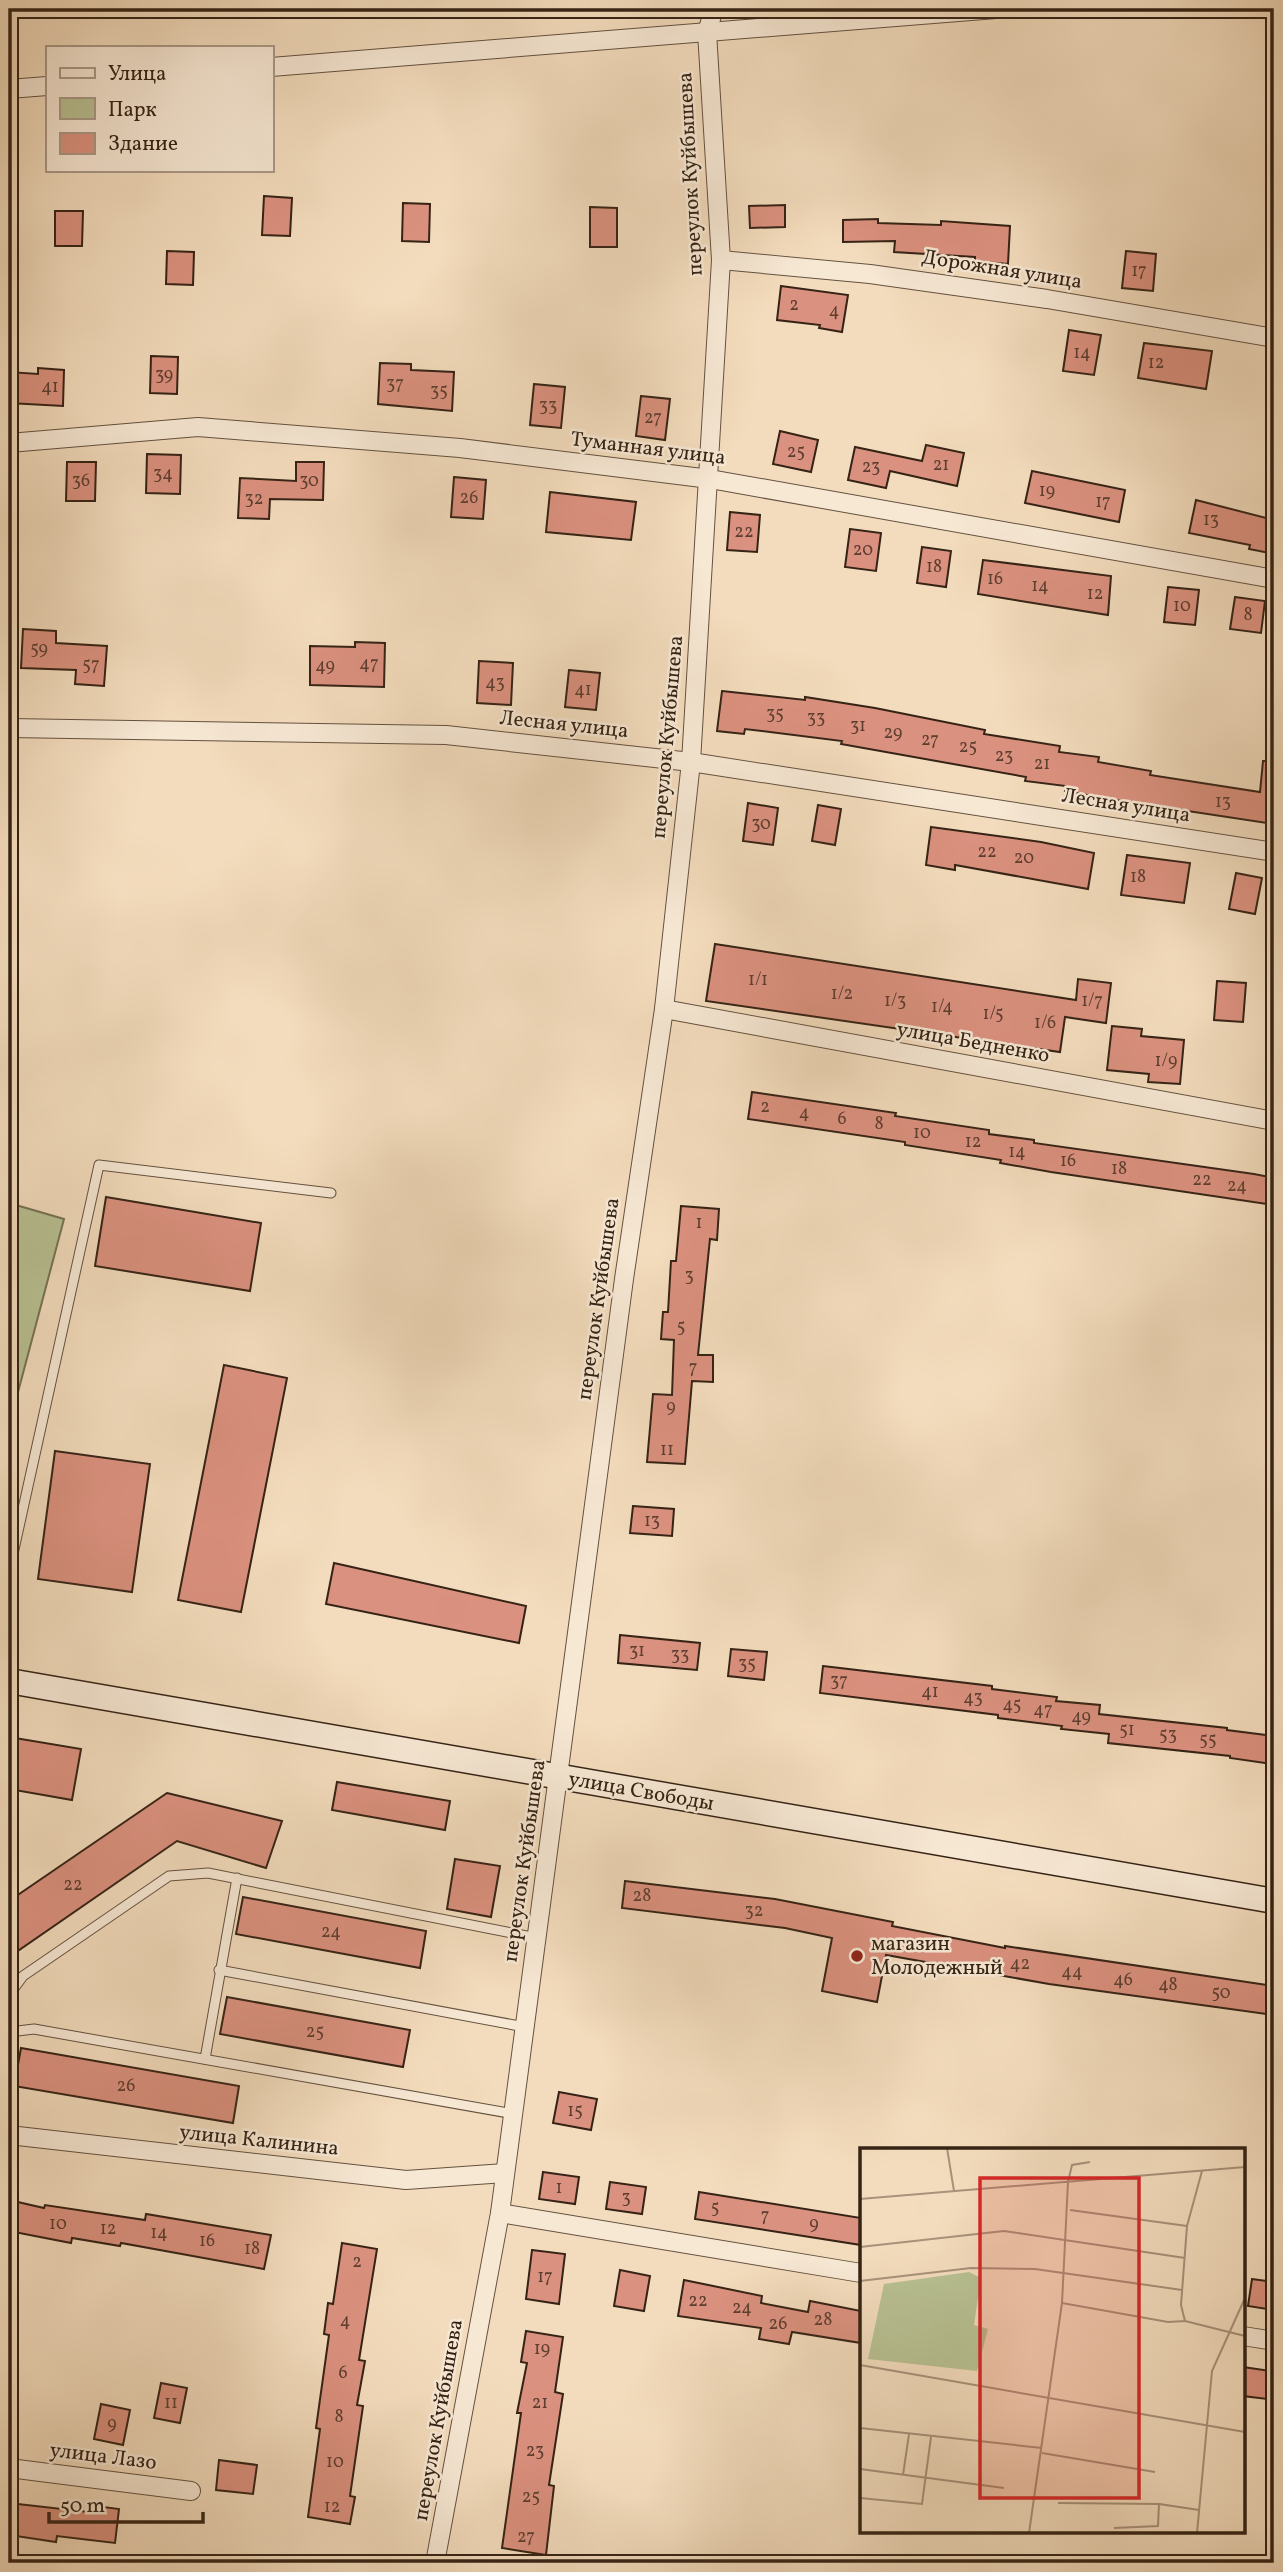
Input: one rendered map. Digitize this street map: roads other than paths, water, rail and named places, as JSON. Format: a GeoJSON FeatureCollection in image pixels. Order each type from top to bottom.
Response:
{"type":"FeatureCollection","features":[{"type":"Feature","properties":{"kind":"main road","name":"улица Свободы"},"geometry":{"type":"LineString","coordinates":[[9,1681],[1274,1901]]}},
{"type":"Feature","properties":{"kind":"street"},"geometry":{"type":"LineString","coordinates":[[707,32],[714,9]]}},
{"type":"Feature","properties":{"kind":"street"},"geometry":{"type":"LineString","coordinates":[[273,67],[996,9]]}},
{"type":"Feature","properties":{"kind":"street","name":"переулок Куйбышева"},"geometry":{"type":"LineString","coordinates":[[435,2563],[500,2213],[624,1279],[664,1009],[691,762],[721,261],[707,32]]}},
{"type":"Feature","properties":{"kind":"street"},"geometry":{"type":"LineString","coordinates":[[9,89],[46,86]]}},
{"type":"Feature","properties":{"kind":"street","name":"Дорожная улица"},"geometry":{"type":"LineString","coordinates":[[721,261],[870,274],[1047,299],[1274,338]]}},
{"type":"Feature","properties":{"kind":"street","name":"Туманная улица"},"geometry":{"type":"LineString","coordinates":[[9,443],[198,427],[460,448],[710,479],[1274,579]]}},
{"type":"Feature","properties":{"kind":"street","name":"Лесная улица"},"geometry":{"type":"LineString","coordinates":[[9,728],[446,735],[691,762],[1274,852]]}},
{"type":"Feature","properties":{"kind":"street","name":"улица Бедненко"},"geometry":{"type":"LineString","coordinates":[[664,1009],[1274,1121]]}},
{"type":"Feature","properties":{"kind":"street","name":"улица Калинина"},"geometry":{"type":"LineString","coordinates":[[9,2135],[406,2180],[505,2173]]}},
{"type":"Feature","properties":{"kind":"street"},"geometry":{"type":"LineString","coordinates":[[500,2213],[860,2273]]}},
{"type":"Feature","properties":{"kind":"street"},"geometry":{"type":"LineString","coordinates":[[1244,2336],[1274,2341]]}},
{"type":"Feature","properties":{"kind":"street","name":"улица Лазо"},"geometry":{"type":"LineString","coordinates":[[9,2468],[191,2491]]}},
{"type":"Feature","properties":{"kind":"lane"},"geometry":{"type":"LineString","coordinates":[[9,1572],[99,1165],[331,1194]]}},
{"type":"Feature","properties":{"kind":"lane"},"geometry":{"type":"LineString","coordinates":[[9,1995],[23,1976],[169,1876],[208,1873],[537,1938]]}},
{"type":"Feature","properties":{"kind":"lane"},"geometry":{"type":"LineString","coordinates":[[205,2059],[237,1878]]}},
{"type":"Feature","properties":{"kind":"lane"},"geometry":{"type":"LineString","coordinates":[[219,1970],[526,2027]]}},
{"type":"Feature","properties":{"kind":"lane"},"geometry":{"type":"LineString","coordinates":[[9,2032],[34,2029],[513,2114]]}},
{"type":"Feature","properties":{"kind":"place","name":"магазин Молодежный"},"geometry":{"type":"Point","coordinates":[857,1956]}}]}
